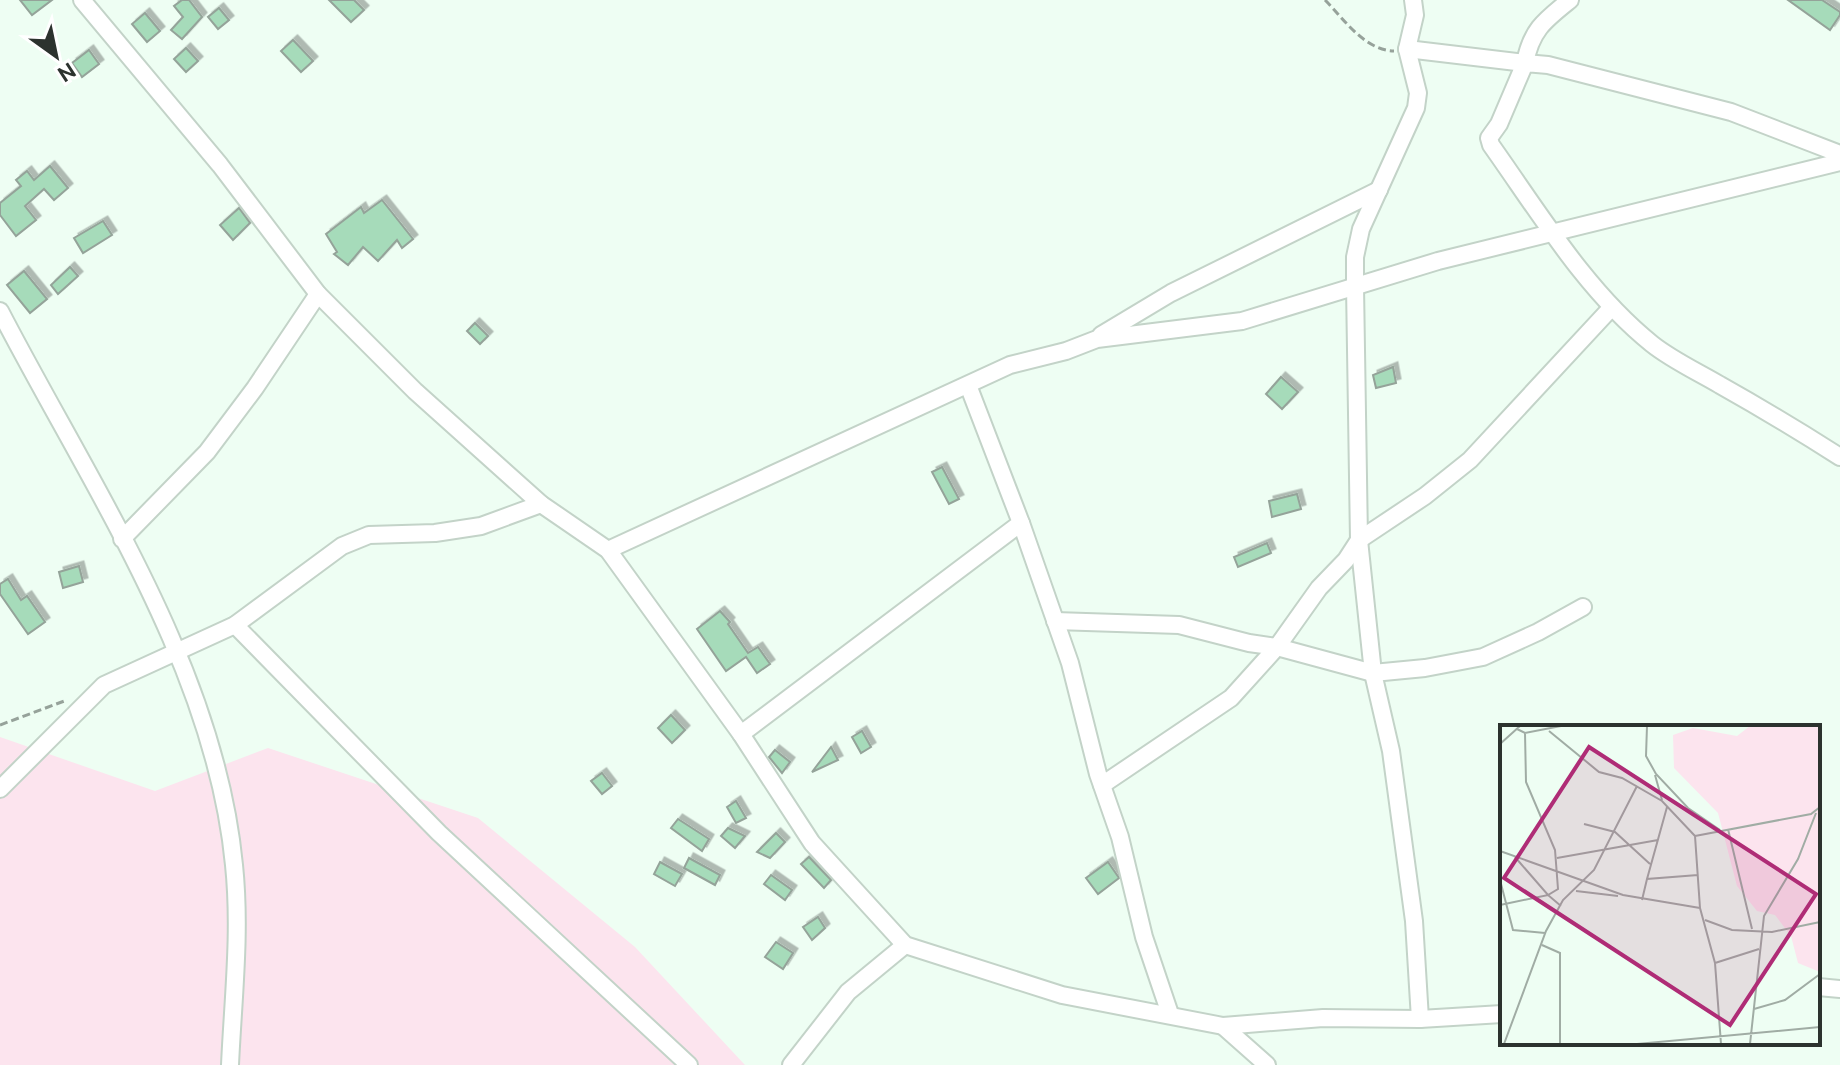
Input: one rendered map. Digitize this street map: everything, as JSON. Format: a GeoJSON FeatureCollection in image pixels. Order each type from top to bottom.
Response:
{"type":"FeatureCollection","features":[{"type":"Feature","properties":{"kind":"street"},"geometry":{"type":"LineString","coordinates":[[82,0],[220,165],[318,294],[415,391],[541,504],[608,550],[741,734],[812,843],[905,945],[1062,995],[1223,1026],[1323,1018],[1420,1019],[1500,1014]]}},
{"type":"Feature","properties":{"kind":"street"},"geometry":{"type":"LineString","coordinates":[[1413,0],[1415,15],[1407,49],[1418,93],[1416,108],[1361,229],[1355,257],[1355,286],[1359,540],[1373,673],[1391,751],[1414,921],[1420,1019]]}},
{"type":"Feature","properties":{"kind":"street"},"geometry":{"type":"LineString","coordinates":[[1570,0],[1539,27],[1529,41],[1525,63],[1489,141],[1552,233],[1612,307],[1655,347],[1840,457]]}},
{"type":"Feature","properties":{"kind":"street"},"geometry":{"type":"LineString","coordinates":[[1407,49],[1548,65],[1731,112],[1840,154]]}},
{"type":"Feature","properties":{"kind":"street"},"geometry":{"type":"LineString","coordinates":[[608,550],[1010,365],[1066,351],[1097,339],[1242,321],[1438,261],[1840,162]]}},
{"type":"Feature","properties":{"kind":"street"},"geometry":{"type":"LineString","coordinates":[[1097,339],[1118,322],[1171,293],[1379,190]]}},
{"type":"Feature","properties":{"kind":"street"},"geometry":{"type":"LineString","coordinates":[[122,539],[207,452],[255,388],[318,294]]}},
{"type":"Feature","properties":{"kind":"street"},"geometry":{"type":"LineString","coordinates":[[1102,785],[1231,698],[1277,647],[1319,588],[1346,560],[1359,540],[1425,496],[1470,460],[1612,307]]}},
{"type":"Feature","properties":{"kind":"street"},"geometry":{"type":"LineString","coordinates":[[0,311],[178,651],[213,749],[234,864],[237,935],[230,1065]]}},
{"type":"Feature","properties":{"kind":"street"},"geometry":{"type":"LineString","coordinates":[[968,385],[1021,523],[1073,675],[1102,785],[1120,837],[1144,937],[1170,1014]]}},
{"type":"Feature","properties":{"kind":"street"},"geometry":{"type":"LineString","coordinates":[[0,789],[104,685],[235,625],[342,546],[369,535],[435,533],[481,526],[541,504]]}},
{"type":"Feature","properties":{"kind":"street"},"geometry":{"type":"LineString","coordinates":[[741,734],[1021,523]]}},
{"type":"Feature","properties":{"kind":"street"},"geometry":{"type":"LineString","coordinates":[[1055,621],[1179,625],[1373,673],[1425,668],[1483,657],[1583,607]]}},
{"type":"Feature","properties":{"kind":"street"},"geometry":{"type":"LineString","coordinates":[[235,625],[439,833],[689,1065]]}},
{"type":"Feature","properties":{"kind":"street"},"geometry":{"type":"LineString","coordinates":[[791,1065],[848,992],[905,945]]}},
{"type":"Feature","properties":{"kind":"street"},"geometry":{"type":"LineString","coordinates":[[1820,987],[1840,989]]}},
{"type":"Feature","properties":{"kind":"street"},"geometry":{"type":"LineString","coordinates":[[1223,1026],[1267,1065]]}},
{"type":"Feature","properties":{"kind":"path"},"geometry":{"type":"LineString","coordinates":[[1325,0],[1375,48],[1391,51],[1407,49]]}},
{"type":"Feature","properties":{"kind":"path"},"geometry":{"type":"LineString","coordinates":[[0,725],[74,697]]}},
{"type":"Feature","properties":{"kind":"shaded area"},"geometry":{"type":"Polygon","coordinates":[[[0,737],[155,791],[268,748],[478,818],[635,947],[745,1065],[0,1065],[0,737]]]}},
{"type":"Feature","properties":{"kind":"building"},"geometry":{"type":"Polygon","coordinates":[[[20,0],[52,0],[32,15],[20,0]]]}},
{"type":"Feature","properties":{"kind":"building"},"geometry":{"type":"Polygon","coordinates":[[[182,0],[189,0],[202,17],[182,39],[171,30],[183,17],[174,6],[182,0]]]}},
{"type":"Feature","properties":{"kind":"building"},"geometry":{"type":"Polygon","coordinates":[[[329,0],[354,0],[364,10],[351,22],[329,0]]]}},
{"type":"Feature","properties":{"kind":"building"},"geometry":{"type":"Polygon","coordinates":[[[1788,0],[1822,0],[1840,15],[1830,30],[1788,0]]]}},
{"type":"Feature","properties":{"kind":"building"},"geometry":{"type":"Polygon","coordinates":[[[219,8],[229,20],[218,29],[208,17],[219,8]]]}},
{"type":"Feature","properties":{"kind":"building"},"geometry":{"type":"Polygon","coordinates":[[[145,13],[160,31],[147,42],[132,24],[145,13]]]}},
{"type":"Feature","properties":{"kind":"building"},"geometry":{"type":"Polygon","coordinates":[[[293,40],[313,61],[301,72],[281,51],[293,40]]]}},
{"type":"Feature","properties":{"kind":"building"},"geometry":{"type":"Polygon","coordinates":[[[186,48],[198,61],[186,72],[174,59],[186,48]]]}},
{"type":"Feature","properties":{"kind":"building"},"geometry":{"type":"Polygon","coordinates":[[[89,50],[99,64],[82,77],[72,63],[89,50]]]}},
{"type":"Feature","properties":{"kind":"building"},"geometry":{"type":"Polygon","coordinates":[[[50,166],[68,188],[54,200],[44,189],[25,206],[36,220],[16,236],[0,215],[0,203],[21,186],[16,180],[27,171],[34,180],[50,166]]]}},
{"type":"Feature","properties":{"kind":"building"},"geometry":{"type":"Polygon","coordinates":[[[382,200],[413,239],[402,248],[397,240],[378,261],[363,247],[348,265],[334,254],[337,252],[326,234],[361,207],[364,213],[382,200]]]}},
{"type":"Feature","properties":{"kind":"building"},"geometry":{"type":"Polygon","coordinates":[[[239,208],[250,223],[233,240],[220,225],[239,208]]]}},
{"type":"Feature","properties":{"kind":"building"},"geometry":{"type":"Polygon","coordinates":[[[103,221],[112,235],[83,253],[74,238],[103,221]]]}},
{"type":"Feature","properties":{"kind":"building"},"geometry":{"type":"Polygon","coordinates":[[[70,267],[78,276],[58,294],[51,285],[70,267]]]}},
{"type":"Feature","properties":{"kind":"building"},"geometry":{"type":"Polygon","coordinates":[[[24,271],[47,299],[30,313],[7,285],[24,271]]]}},
{"type":"Feature","properties":{"kind":"building"},"geometry":{"type":"Polygon","coordinates":[[[475,323],[488,336],[480,344],[467,331],[475,323]]]}},
{"type":"Feature","properties":{"kind":"building"},"geometry":{"type":"Polygon","coordinates":[[[1393,367],[1396,383],[1376,388],[1373,375],[1393,367]]]}},
{"type":"Feature","properties":{"kind":"building"},"geometry":{"type":"Polygon","coordinates":[[[1281,377],[1298,392],[1282,409],[1266,394],[1281,377]]]}},
{"type":"Feature","properties":{"kind":"building"},"geometry":{"type":"Polygon","coordinates":[[[942,467],[959,499],[949,504],[932,472],[942,467]]]}},
{"type":"Feature","properties":{"kind":"building"},"geometry":{"type":"Polygon","coordinates":[[[1297,494],[1301,509],[1272,517],[1269,501],[1297,494]]]}},
{"type":"Feature","properties":{"kind":"building"},"geometry":{"type":"Polygon","coordinates":[[[1267,543],[1271,553],[1238,567],[1234,557],[1267,543]]]}},
{"type":"Feature","properties":{"kind":"building"},"geometry":{"type":"Polygon","coordinates":[[[79,566],[83,582],[63,588],[59,572],[79,566]]]}},
{"type":"Feature","properties":{"kind":"building"},"geometry":{"type":"Polygon","coordinates":[[[8,579],[21,600],[27,596],[45,622],[28,634],[0,594],[0,584],[8,579]]]}},
{"type":"Feature","properties":{"kind":"building"},"geometry":{"type":"Polygon","coordinates":[[[720,611],[748,653],[758,647],[770,664],[757,673],[746,657],[726,671],[697,629],[720,611]]]}},
{"type":"Feature","properties":{"kind":"building"},"geometry":{"type":"Polygon","coordinates":[[[671,715],[685,730],[672,743],[658,728],[671,715]]]}},
{"type":"Feature","properties":{"kind":"building"},"geometry":{"type":"Polygon","coordinates":[[[862,731],[871,747],[861,753],[852,737],[862,731]]]}},
{"type":"Feature","properties":{"kind":"building"},"geometry":{"type":"Polygon","coordinates":[[[831,747],[838,760],[812,772],[831,747]]]}},
{"type":"Feature","properties":{"kind":"building"},"geometry":{"type":"Polygon","coordinates":[[[775,750],[790,762],[782,773],[769,757],[775,750]]]}},
{"type":"Feature","properties":{"kind":"building"},"geometry":{"type":"Polygon","coordinates":[[[602,773],[612,786],[602,794],[591,781],[602,773]]]}},
{"type":"Feature","properties":{"kind":"building"},"geometry":{"type":"Polygon","coordinates":[[[736,801],[746,818],[736,823],[727,807],[736,801]]]}},
{"type":"Feature","properties":{"kind":"building"},"geometry":{"type":"Polygon","coordinates":[[[678,819],[709,839],[702,851],[671,828],[678,819]]]}},
{"type":"Feature","properties":{"kind":"building"},"geometry":{"type":"Polygon","coordinates":[[[728,828],[745,836],[735,848],[721,836],[728,828]]]}},
{"type":"Feature","properties":{"kind":"building"},"geometry":{"type":"Polygon","coordinates":[[[776,833],[785,842],[770,858],[757,852],[776,833]]]}},
{"type":"Feature","properties":{"kind":"building"},"geometry":{"type":"Polygon","coordinates":[[[809,857],[831,880],[824,888],[801,864],[809,857]]]}},
{"type":"Feature","properties":{"kind":"building"},"geometry":{"type":"Polygon","coordinates":[[[689,858],[720,875],[715,885],[684,868],[689,858]]]}},
{"type":"Feature","properties":{"kind":"building"},"geometry":{"type":"Polygon","coordinates":[[[660,862],[682,874],[675,886],[654,874],[660,862]]]}},
{"type":"Feature","properties":{"kind":"building"},"geometry":{"type":"Polygon","coordinates":[[[1108,862],[1119,878],[1098,894],[1086,878],[1108,862]]]}},
{"type":"Feature","properties":{"kind":"building"},"geometry":{"type":"Polygon","coordinates":[[[771,875],[792,890],[785,900],[764,884],[771,875]]]}},
{"type":"Feature","properties":{"kind":"building"},"geometry":{"type":"Polygon","coordinates":[[[818,917],[825,928],[812,940],[803,927],[818,917]]]}},
{"type":"Feature","properties":{"kind":"building"},"geometry":{"type":"Polygon","coordinates":[[[776,942],[793,953],[783,969],[765,957],[776,942]]]}}]}
